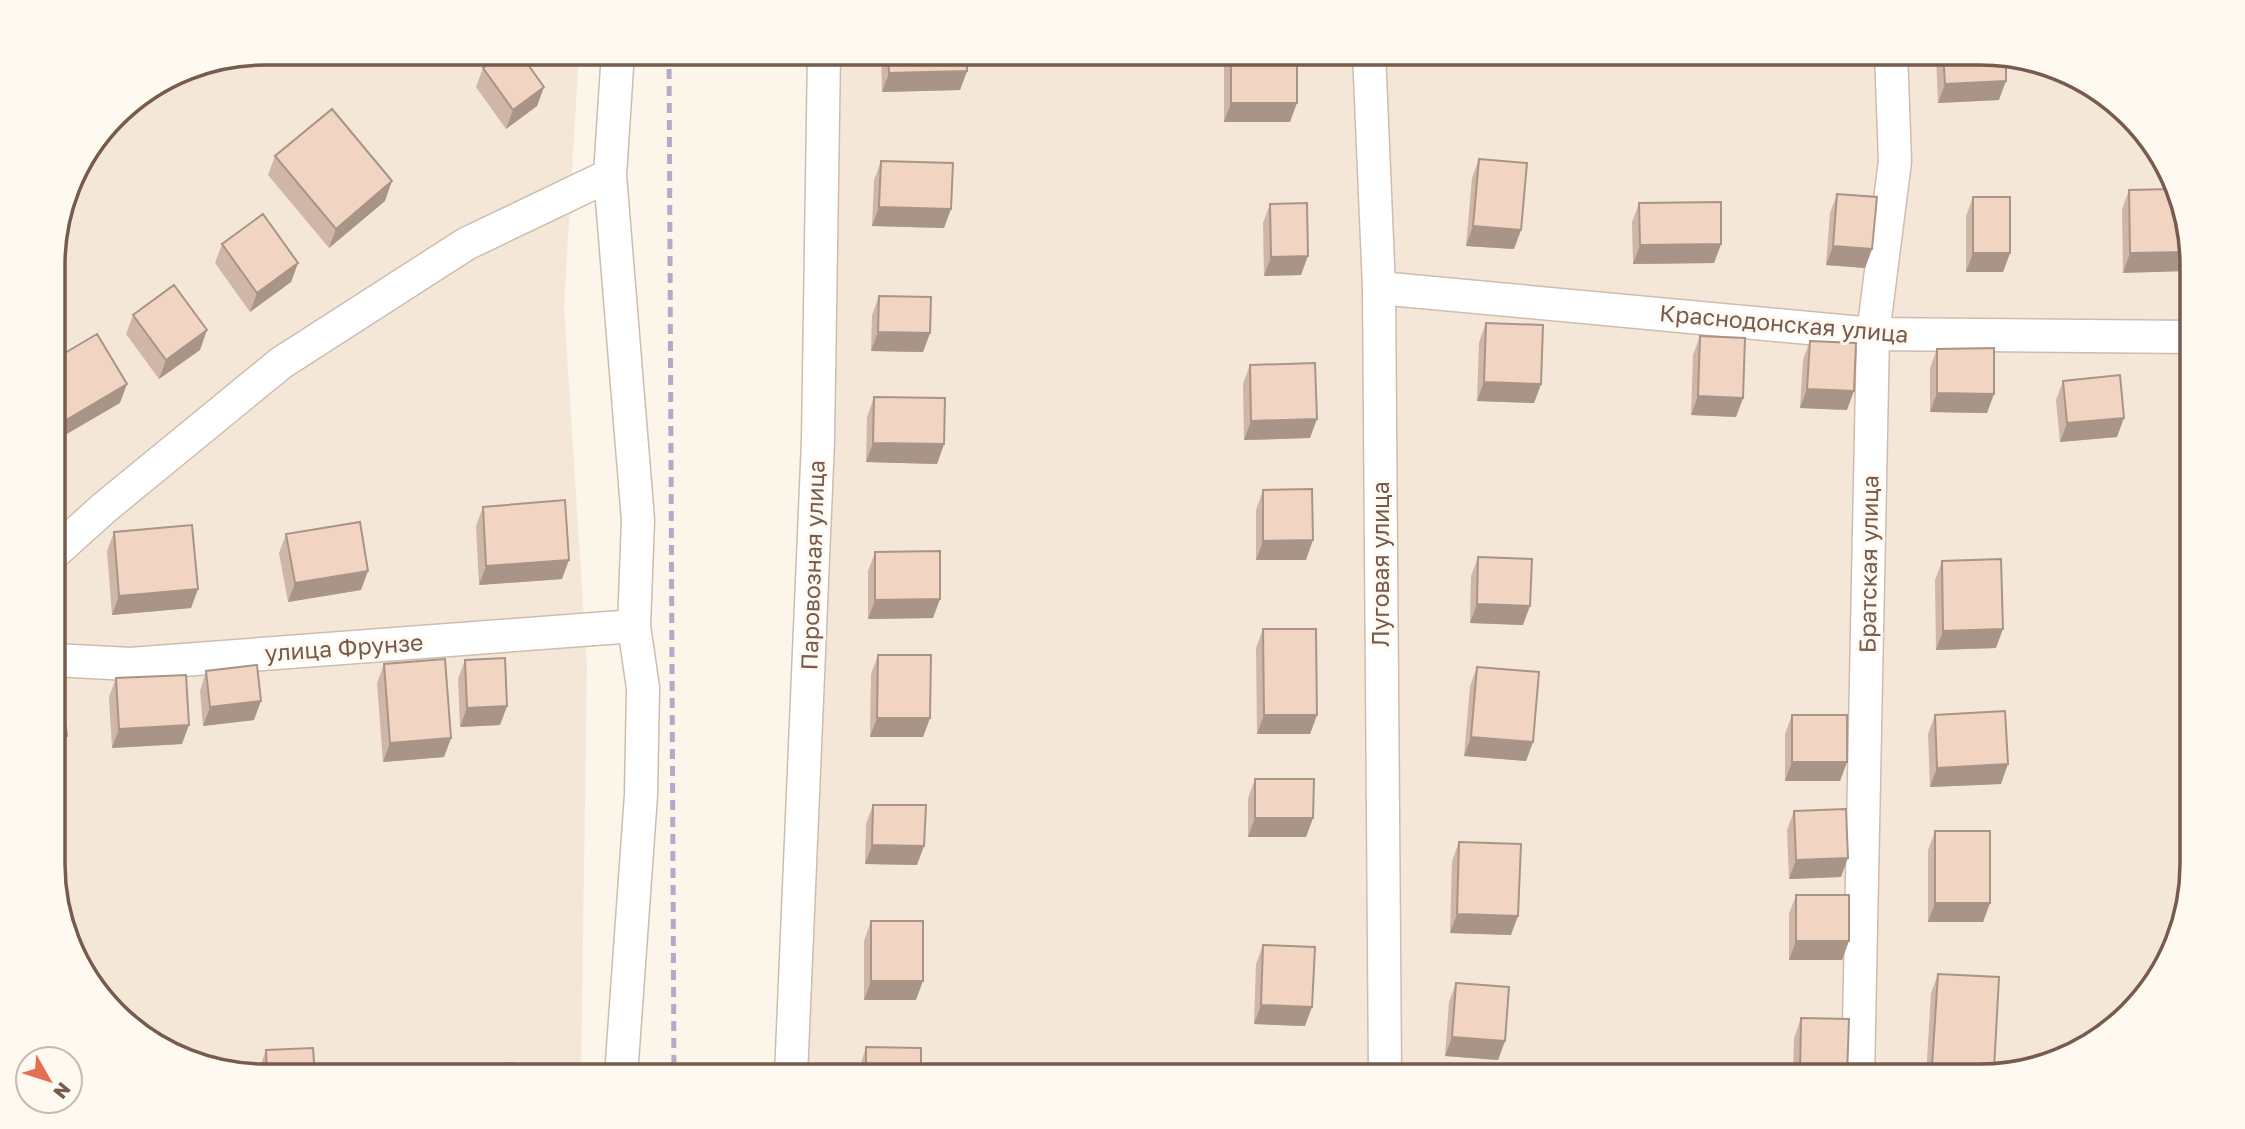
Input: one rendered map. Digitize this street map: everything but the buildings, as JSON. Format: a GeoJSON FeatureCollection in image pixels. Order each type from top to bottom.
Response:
{"type":"FeatureCollection","features":[{"type":"Feature","properties":{"kind":"street"},"geometry":{"type":"LineString","coordinates":[[617,65],[610,174],[638,520],[634,626],[643,688],[640,795],[622,1064]]}},
{"type":"Feature","properties":{"kind":"street","name":"Паровозная улица"},"geometry":{"type":"LineString","coordinates":[[791,1064],[818,440],[824,65]]}},
{"type":"Feature","properties":{"kind":"street","name":"Луговая улица"},"geometry":{"type":"LineString","coordinates":[[1370,65],[1379,288],[1385,1064]]}},
{"type":"Feature","properties":{"kind":"street","name":"Братская улица"},"geometry":{"type":"LineString","coordinates":[[1858,1064],[1873,334],[1895,161],[1891,65]]}},
{"type":"Feature","properties":{"kind":"street"},"geometry":{"type":"LineString","coordinates":[[65,543],[281,363],[466,244],[610,174]]}},
{"type":"Feature","properties":{"kind":"street","name":"Краснодонская улица"},"geometry":{"type":"LineString","coordinates":[[1379,288],[1873,334],[2180,337]]}},
{"type":"Feature","properties":{"kind":"street","name":"улица Фрунзе"},"geometry":{"type":"LineString","coordinates":[[65,661],[130,664],[634,626]]}},
{"type":"Feature","properties":{"kind":"shaded area"},"geometry":{"type":"Polygon","coordinates":[[[252,65],[578,65],[564,306],[587,667],[581,1064],[239,1063],[200,1054],[176,1044],[143,1023],[123,1006],[106,986],[80,941],[66,890],[65,252],[75,200],[85,176],[106,143],[133,114],[176,85],[200,75],[252,65]]]}},
{"type":"Feature","properties":{"kind":"shaded area"},"geometry":{"type":"Polygon","coordinates":[[[831,65],[1993,65],[2045,75],[2069,85],[2112,114],[2147,154],[2170,200],[2179,239],[2180,877],[2170,929],[2160,953],[2131,996],[2091,1031],[2045,1054],[1993,1064],[808,1064],[831,65]]]}},
{"type":"Feature","properties":{"kind":"railway"},"geometry":{"type":"LineString","coordinates":[[669,65],[674,1064]]}}]}
